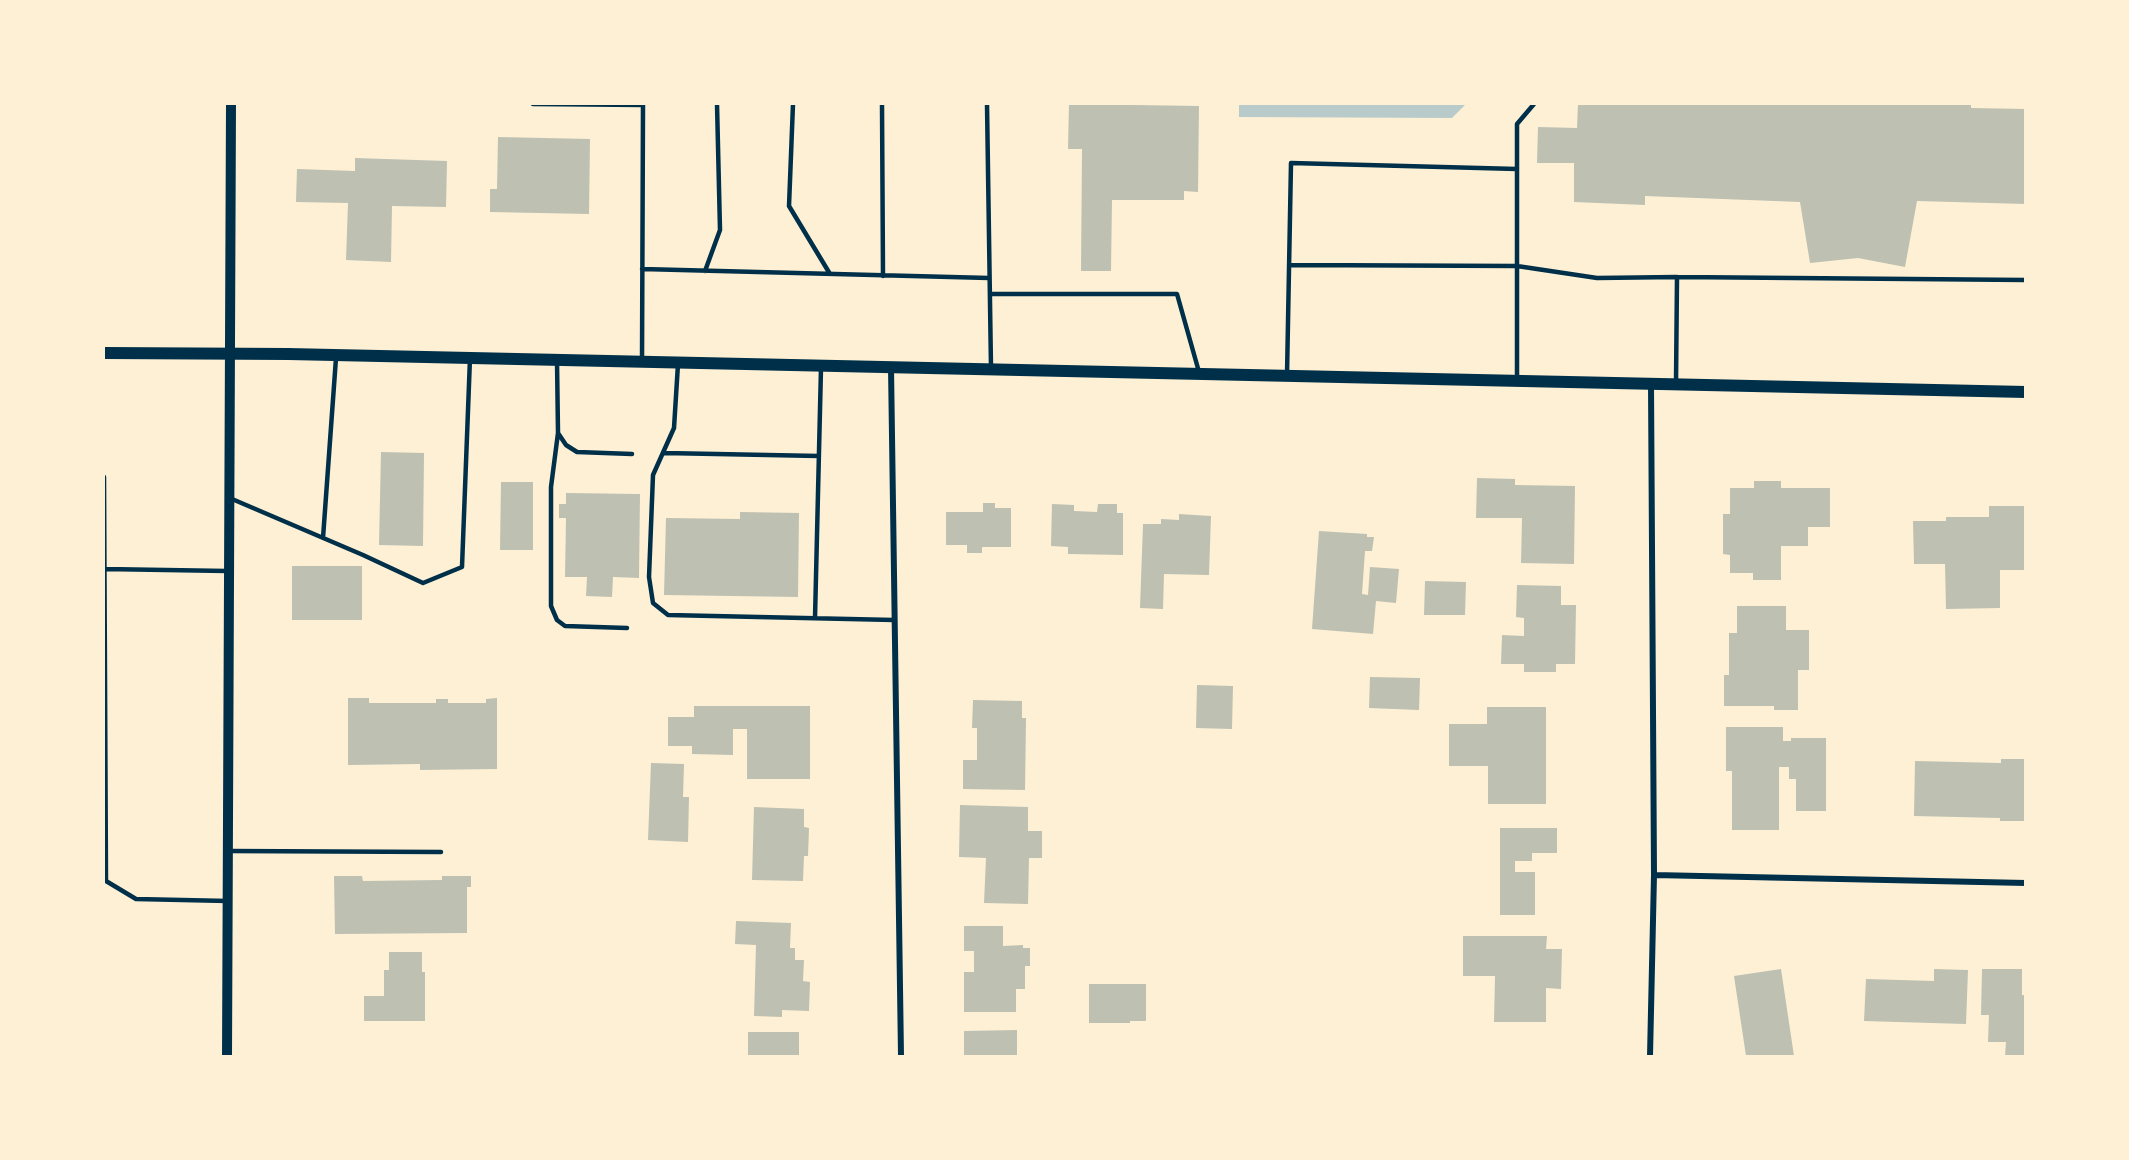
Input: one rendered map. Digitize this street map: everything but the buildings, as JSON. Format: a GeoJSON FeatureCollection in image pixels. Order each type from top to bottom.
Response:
{"type":"FeatureCollection","features":[{"type":"Feature","properties":{"kind":"main road"},"geometry":{"type":"LineString","coordinates":[[104,353],[336,355],[2025,392]]}},
{"type":"Feature","properties":{"kind":"street"},"geometry":{"type":"LineString","coordinates":[[227,1056],[231,104]]}},
{"type":"Feature","properties":{"kind":"street"},"geometry":{"type":"LineString","coordinates":[[891,367],[901,1056]]}},
{"type":"Feature","properties":{"kind":"street"},"geometry":{"type":"LineString","coordinates":[[1650,1056],[1654,874],[1651,385]]}},
{"type":"Feature","properties":{"kind":"street"},"geometry":{"type":"LineString","coordinates":[[1654,874],[2025,883]]}},
{"type":"Feature","properties":{"kind":"lane"},"geometry":{"type":"LineString","coordinates":[[533,104],[643,104],[642,362]]}},
{"type":"Feature","properties":{"kind":"lane"},"geometry":{"type":"LineString","coordinates":[[705,271],[720,230],[717,104]]}},
{"type":"Feature","properties":{"kind":"lane"},"geometry":{"type":"LineString","coordinates":[[793,104],[789,206],[830,274]]}},
{"type":"Feature","properties":{"kind":"lane"},"geometry":{"type":"LineString","coordinates":[[882,104],[883,276]]}},
{"type":"Feature","properties":{"kind":"lane"},"geometry":{"type":"LineString","coordinates":[[987,104],[991,370]]}},
{"type":"Feature","properties":{"kind":"lane"},"geometry":{"type":"LineString","coordinates":[[1517,382],[1517,124],[1534,104]]}},
{"type":"Feature","properties":{"kind":"lane"},"geometry":{"type":"LineString","coordinates":[[1287,376],[1290,163],[1517,169]]}},
{"type":"Feature","properties":{"kind":"lane"},"geometry":{"type":"LineString","coordinates":[[1289,265],[1517,266],[1597,278],[2025,280]]}},
{"type":"Feature","properties":{"kind":"lane"},"geometry":{"type":"LineString","coordinates":[[642,269],[989,278]]}},
{"type":"Feature","properties":{"kind":"lane"},"geometry":{"type":"LineString","coordinates":[[1676,386],[1677,277]]}},
{"type":"Feature","properties":{"kind":"lane"},"geometry":{"type":"LineString","coordinates":[[990,294],[1177,294],[1200,375]]}},
{"type":"Feature","properties":{"kind":"lane"},"geometry":{"type":"LineString","coordinates":[[323,538],[336,355]]}},
{"type":"Feature","properties":{"kind":"lane"},"geometry":{"type":"LineString","coordinates":[[230,499],[423,583],[462,567],[470,358]]}},
{"type":"Feature","properties":{"kind":"lane"},"geometry":{"type":"LineString","coordinates":[[557,361],[558,433],[551,487],[551,606],[556,620],[565,626],[627,628]]}},
{"type":"Feature","properties":{"kind":"lane"},"geometry":{"type":"LineString","coordinates":[[678,362],[674,428],[652,475],[649,577],[653,603],[668,615],[894,620]]}},
{"type":"Feature","properties":{"kind":"lane"},"geometry":{"type":"LineString","coordinates":[[815,618],[821,366]]}},
{"type":"Feature","properties":{"kind":"lane"},"geometry":{"type":"LineString","coordinates":[[558,433],[566,444],[577,452],[632,454]]}},
{"type":"Feature","properties":{"kind":"lane"},"geometry":{"type":"LineString","coordinates":[[664,453],[819,456]]}},
{"type":"Feature","properties":{"kind":"lane"},"geometry":{"type":"LineString","coordinates":[[104,477],[105,881],[136,899],[228,901]]}},
{"type":"Feature","properties":{"kind":"lane"},"geometry":{"type":"LineString","coordinates":[[104,569],[230,572]]}},
{"type":"Feature","properties":{"kind":"lane"},"geometry":{"type":"LineString","coordinates":[[228,851],[441,852]]}},
{"type":"Feature","properties":{"kind":"shaded area"},"geometry":{"type":"Polygon","coordinates":[[[1239,104],[1466,104],[1452,118],[1239,117],[1239,104]]]}}]}
